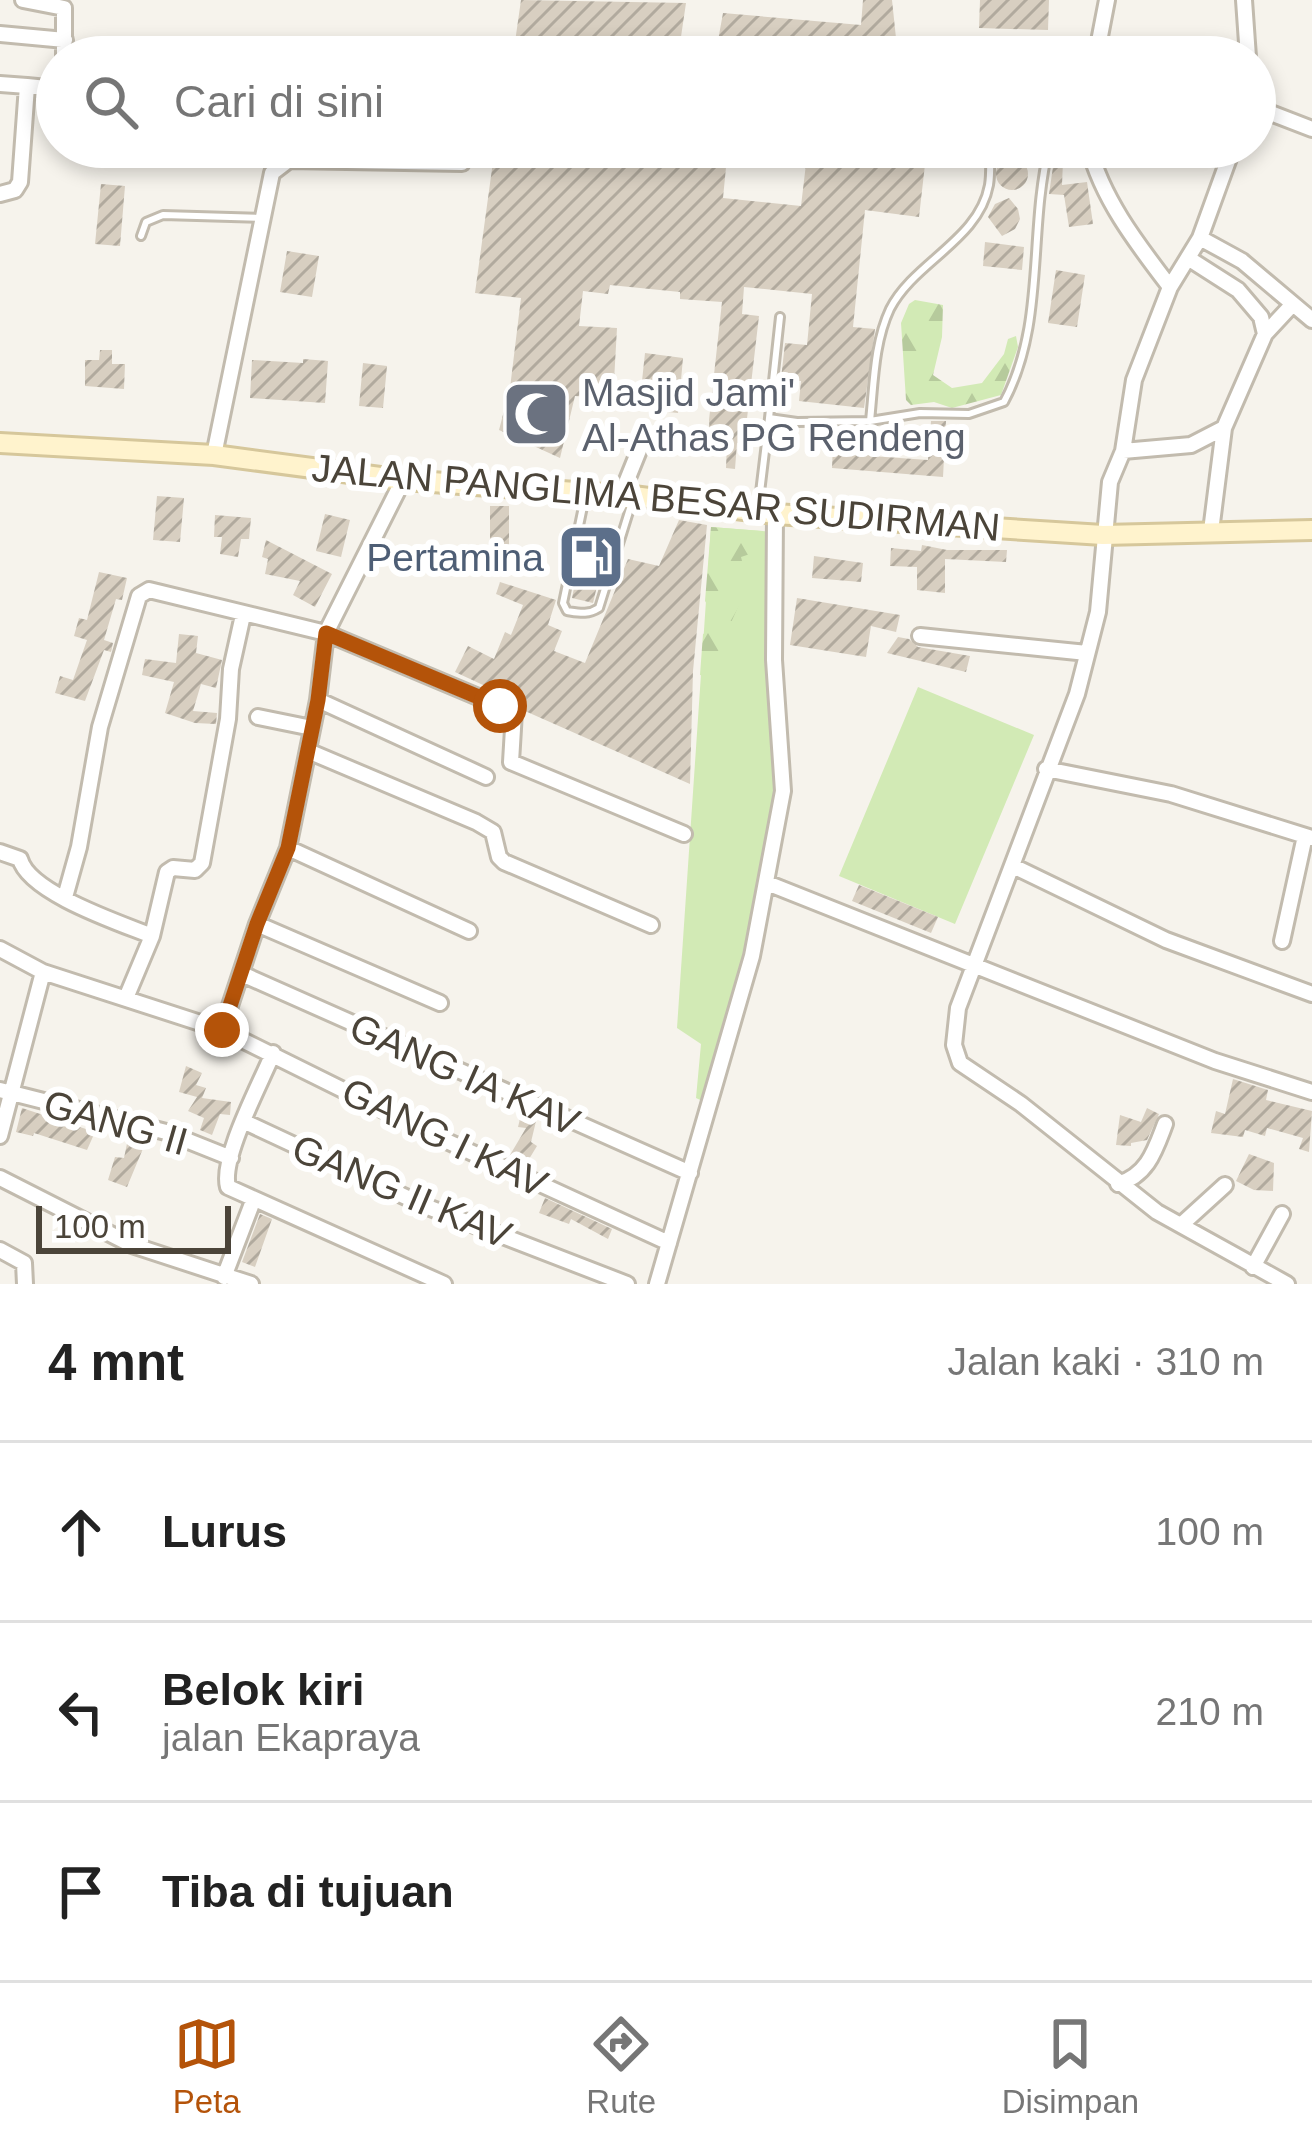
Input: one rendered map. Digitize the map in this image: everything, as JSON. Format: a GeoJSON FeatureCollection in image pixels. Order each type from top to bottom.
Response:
{"type":"FeatureCollection","features":[{"type":"Feature","properties":{"kind":"main road","name":"JALAN PANGLIMA BESAR SUDIRMAN"},"geometry":{"type":"LineString","coordinates":[[0,443],[214,455],[403,480],[627,495],[766,513],[1103,535],[1312,530]]}},
{"type":"Feature","properties":{"kind":"street"},"geometry":{"type":"LineString","coordinates":[[23,0],[62,6],[65,36]]}},
{"type":"Feature","properties":{"kind":"street"},"geometry":{"type":"LineString","coordinates":[[1100,36],[1107,0]]}},
{"type":"Feature","properties":{"kind":"street"},"geometry":{"type":"LineString","coordinates":[[1226,0],[1244,2],[1246,36]]}},
{"type":"Feature","properties":{"kind":"street"},"geometry":{"type":"LineString","coordinates":[[0,34],[36,37]]}},
{"type":"Feature","properties":{"kind":"street"},"geometry":{"type":"LineString","coordinates":[[0,84],[36,87]]}},
{"type":"Feature","properties":{"kind":"street"},"geometry":{"type":"LineString","coordinates":[[0,194],[15,190],[20,182],[27,86]]}},
{"type":"Feature","properties":{"kind":"street"},"geometry":{"type":"LineString","coordinates":[[1276,115],[1312,128]]}},
{"type":"Feature","properties":{"kind":"street"},"geometry":{"type":"LineString","coordinates":[[214,455],[272,173],[279,168]]}},
{"type":"Feature","properties":{"kind":"street"},"geometry":{"type":"LineString","coordinates":[[1097,168],[1135,241],[1169,287]]}},
{"type":"Feature","properties":{"kind":"street"},"geometry":{"type":"LineString","coordinates":[[1225,168],[1200,238],[1169,287],[1134,380],[1123,451],[1110,482],[1098,612],[1077,694],[958,1008],[954,1045],[960,1064],[1021,1104],[1118,1184],[1180,1226],[1287,1284]]}},
{"type":"Feature","properties":{"kind":"street"},"geometry":{"type":"LineString","coordinates":[[1200,238],[1242,261],[1312,320]]}},
{"type":"Feature","properties":{"kind":"street"},"geometry":{"type":"LineString","coordinates":[[1188,258],[1238,290],[1261,317],[1265,334]]}},
{"type":"Feature","properties":{"kind":"street"},"geometry":{"type":"LineString","coordinates":[[1211,531],[1224,428],[1265,334],[1292,305]]}},
{"type":"Feature","properties":{"kind":"street"},"geometry":{"type":"LineString","coordinates":[[1123,451],[1191,445],[1224,428]]}},
{"type":"Feature","properties":{"kind":"street"},"geometry":{"type":"LineString","coordinates":[[627,495],[644,438]]}},
{"type":"Feature","properties":{"kind":"street"},"geometry":{"type":"LineString","coordinates":[[222,1030],[288,848],[318,700],[326,633],[403,480]]}},
{"type":"Feature","properties":{"kind":"street"},"geometry":{"type":"LineString","coordinates":[[657,1284],[752,956],[783,791],[766,513]]}},
{"type":"Feature","properties":{"kind":"street"},"geometry":{"type":"LineString","coordinates":[[65,897],[80,847],[100,727],[139,596],[149,590],[326,633],[514,712],[512,762],[684,833]]}},
{"type":"Feature","properties":{"kind":"street"},"geometry":{"type":"LineString","coordinates":[[126,998],[152,936],[167,872],[195,870],[202,863],[243,615]]}},
{"type":"Feature","properties":{"kind":"street"},"geometry":{"type":"LineString","coordinates":[[920,636],[1087,652]]}},
{"type":"Feature","properties":{"kind":"street"},"geometry":{"type":"LineString","coordinates":[[318,700],[486,777]]}},
{"type":"Feature","properties":{"kind":"street"},"geometry":{"type":"LineString","coordinates":[[258,717],[312,728]]}},
{"type":"Feature","properties":{"kind":"street"},"geometry":{"type":"LineString","coordinates":[[308,751],[476,822],[493,832],[504,862],[651,926]]}},
{"type":"Feature","properties":{"kind":"street"},"geometry":{"type":"LineString","coordinates":[[1046,769],[1171,794],[1308,837],[1282,941]]}},
{"type":"Feature","properties":{"kind":"street"},"geometry":{"type":"LineString","coordinates":[[288,848],[469,932]]}},
{"type":"Feature","properties":{"kind":"street"},"geometry":{"type":"LineString","coordinates":[[0,852],[20,860],[26,874],[65,897],[152,936]]}},
{"type":"Feature","properties":{"kind":"street"},"geometry":{"type":"LineString","coordinates":[[1013,866],[1166,940],[1312,994]]}},
{"type":"Feature","properties":{"kind":"street"},"geometry":{"type":"LineString","coordinates":[[766,884],[1215,1061],[1312,1092]]}},
{"type":"Feature","properties":{"kind":"street"},"geometry":{"type":"LineString","coordinates":[[257,924],[440,1003]]}},
{"type":"Feature","properties":{"kind":"street","name":"GANG I KAV"},"geometry":{"type":"LineString","coordinates":[[0,950],[43,972],[222,1030],[440,1138],[669,1243]]}},
{"type":"Feature","properties":{"kind":"street"},"geometry":{"type":"LineString","coordinates":[[0,1136],[7,1092],[43,972]]}},
{"type":"Feature","properties":{"kind":"street","name":"GANG IA KAV"},"geometry":{"type":"LineString","coordinates":[[242,974],[690,1173]]}},
{"type":"Feature","properties":{"kind":"street"},"geometry":{"type":"LineString","coordinates":[[273,1053],[231,1158],[225,1179],[228,1187],[444,1284]]}},
{"type":"Feature","properties":{"kind":"street","name":"GANG II"},"geometry":{"type":"LineString","coordinates":[[7,1092],[166,1132],[231,1158]]}},
{"type":"Feature","properties":{"kind":"street","name":"GANG II KAV"},"geometry":{"type":"LineString","coordinates":[[245,1122],[425,1206],[627,1284]]}},
{"type":"Feature","properties":{"kind":"street"},"geometry":{"type":"LineString","coordinates":[[1118,1184],[1135,1177],[1148,1164],[1165,1124]]}},
{"type":"Feature","properties":{"kind":"street"},"geometry":{"type":"LineString","coordinates":[[0,1178],[132,1245],[251,1284]]}},
{"type":"Feature","properties":{"kind":"street"},"geometry":{"type":"LineString","coordinates":[[1180,1226],[1226,1185]]}},
{"type":"Feature","properties":{"kind":"street"},"geometry":{"type":"LineString","coordinates":[[224,1277],[253,1201]]}},
{"type":"Feature","properties":{"kind":"street"},"geometry":{"type":"LineString","coordinates":[[1253,1267],[1282,1214]]}},
{"type":"Feature","properties":{"kind":"street"},"geometry":{"type":"LineString","coordinates":[[0,1250],[24,1263],[25,1284]]}},
{"type":"Feature","properties":{"kind":"street"},"geometry":{"type":"LineString","coordinates":[[390,1284],[398,1265]]}},
{"type":"Feature","properties":{"kind":"lane"},"geometry":{"type":"LineString","coordinates":[[870,421],[880,339],[891,307],[914,278],[947,250],[981,206],[989,168]]}},
{"type":"Feature","properties":{"kind":"lane"},"geometry":{"type":"LineString","coordinates":[[769,418],[870,421],[920,413],[969,414],[1004,402],[1021,372],[1030,329],[1046,168]]}},
{"type":"Feature","properties":{"kind":"lane"},"geometry":{"type":"LineString","coordinates":[[140,236],[146,222],[163,215],[265,218]]}},
{"type":"Feature","properties":{"kind":"lane"},"geometry":{"type":"LineString","coordinates":[[766,513],[769,418],[780,317]]}},
{"type":"Feature","properties":{"kind":"lane"},"geometry":{"type":"LineString","coordinates":[[585,493],[563,603],[567,611],[590,614],[604,596],[627,495]]}},
{"type":"Feature","properties":{"kind":"green space"},"geometry":{"type":"Polygon","coordinates":[[[915,300],[943,305],[933,375],[952,388],[982,383],[1004,354],[1008,339],[1016,336],[1018,347],[1001,395],[952,408],[934,402],[911,405],[906,400],[901,323],[915,300]]]}},
{"type":"Feature","properties":{"kind":"green space"},"geometry":{"type":"Polygon","coordinates":[[[711,527],[775,532],[783,757],[767,883],[711,1105],[696,1098],[701,1044],[677,1028],[711,527]]]}},
{"type":"Feature","properties":{"kind":"green space"},"geometry":{"type":"Polygon","coordinates":[[[711,527],[763,531],[759,551],[741,557],[748,585],[724,638],[718,680],[700,675],[703,634],[710,631],[715,617],[705,601],[711,527]]]}},
{"type":"Feature","properties":{"kind":"green space"},"geometry":{"type":"Polygon","coordinates":[[[918,687],[1034,735],[955,924],[839,876],[918,687]]]}},
{"type":"Feature","properties":{"kind":"building"},"geometry":{"type":"Polygon","coordinates":[[[521,0],[686,3],[681,36],[516,36],[521,0]]]}},
{"type":"Feature","properties":{"kind":"building"},"geometry":{"type":"Polygon","coordinates":[[[863,0],[892,0],[896,36],[719,36],[723,13],[861,25],[863,0]]]}},
{"type":"Feature","properties":{"kind":"building"},"geometry":{"type":"Polygon","coordinates":[[[980,0],[1049,0],[1048,30],[979,28],[980,0]]]}},
{"type":"Feature","properties":{"kind":"building"},"geometry":{"type":"Polygon","coordinates":[[[492,168],[726,168],[723,198],[801,206],[806,168],[925,168],[919,217],[865,210],[853,327],[875,329],[864,408],[799,401],[801,381],[781,379],[785,343],[807,345],[812,294],[744,287],[742,314],[759,316],[744,444],[737,443],[735,469],[726,468],[727,442],[710,441],[722,302],[610,285],[608,294],[583,291],[579,326],[617,328],[613,399],[575,396],[560,458],[499,430],[510,388],[521,298],[475,293],[492,168]]]}},
{"type":"Feature","properties":{"kind":"building"},"geometry":{"type":"Polygon","coordinates":[[[998,168],[1026,168],[1023,185],[1012,190],[1001,185],[996,174],[998,168]]]}},
{"type":"Feature","properties":{"kind":"building"},"geometry":{"type":"Polygon","coordinates":[[[1053,168],[1063,168],[1062,185],[1087,182],[1093,224],[1069,227],[1064,195],[1049,194],[1053,168]]]}},
{"type":"Feature","properties":{"kind":"building"},"geometry":{"type":"Polygon","coordinates":[[[101,184],[125,186],[120,246],[95,244],[101,184]]]}},
{"type":"Feature","properties":{"kind":"building"},"geometry":{"type":"Polygon","coordinates":[[[1009,198],[1020,219],[1015,229],[1002,236],[988,217],[995,204],[1009,198]]]}},
{"type":"Feature","properties":{"kind":"building"},"geometry":{"type":"Polygon","coordinates":[[[985,242],[1024,247],[1022,270],[983,266],[985,242]]]}},
{"type":"Feature","properties":{"kind":"building"},"geometry":{"type":"Polygon","coordinates":[[[287,251],[319,256],[312,297],[280,292],[287,251]]]}},
{"type":"Feature","properties":{"kind":"building"},"geometry":{"type":"Polygon","coordinates":[[[1056,270],[1085,275],[1077,327],[1048,323],[1056,270]]]}},
{"type":"Feature","properties":{"kind":"building"},"geometry":{"type":"Polygon","coordinates":[[[100,350],[112,350],[112,364],[125,364],[124,389],[85,386],[85,360],[99,360],[100,350]]]}},
{"type":"Feature","properties":{"kind":"building"},"geometry":{"type":"Polygon","coordinates":[[[645,353],[683,358],[678,413],[639,409],[645,353]]]}},
{"type":"Feature","properties":{"kind":"building"},"geometry":{"type":"Polygon","coordinates":[[[303,359],[328,361],[325,403],[250,398],[252,360],[303,363],[303,359]]]}},
{"type":"Feature","properties":{"kind":"building"},"geometry":{"type":"Polygon","coordinates":[[[363,363],[387,366],[383,408],[359,406],[363,363]]]}},
{"type":"Feature","properties":{"kind":"building"},"geometry":{"type":"Polygon","coordinates":[[[931,421],[946,421],[943,477],[832,468],[833,444],[872,446],[871,456],[928,460],[931,421]]]}},
{"type":"Feature","properties":{"kind":"building"},"geometry":{"type":"Polygon","coordinates":[[[157,496],[184,498],[180,542],[153,540],[157,496]]]}},
{"type":"Feature","properties":{"kind":"building"},"geometry":{"type":"Polygon","coordinates":[[[490,506],[509,506],[509,556],[490,556],[490,506]]]}},
{"type":"Feature","properties":{"kind":"building"},"geometry":{"type":"Polygon","coordinates":[[[325,514],[350,520],[341,557],[316,551],[325,514]]]}},
{"type":"Feature","properties":{"kind":"building"},"geometry":{"type":"Polygon","coordinates":[[[215,515],[251,518],[249,539],[241,539],[238,557],[220,554],[222,537],[214,537],[215,515]]]}},
{"type":"Feature","properties":{"kind":"building"},"geometry":{"type":"Polygon","coordinates":[[[679,520],[707,525],[693,671],[690,784],[525,711],[522,703],[455,672],[468,646],[494,659],[505,632],[511,635],[523,605],[496,594],[500,582],[556,600],[548,625],[562,631],[554,651],[585,663],[628,559],[659,566],[679,520]]]}},
{"type":"Feature","properties":{"kind":"building"},"geometry":{"type":"Polygon","coordinates":[[[586,527],[610,532],[593,603],[572,598],[586,527]]]}},
{"type":"Feature","properties":{"kind":"building"},"geometry":{"type":"Polygon","coordinates":[[[266,540],[332,574],[315,607],[293,595],[300,581],[265,574],[266,540]]]}},
{"type":"Feature","properties":{"kind":"building"},"geometry":{"type":"Polygon","coordinates":[[[922,545],[1007,550],[1006,562],[945,559],[945,593],[917,590],[917,567],[890,566],[891,548],[921,551],[922,545]]]}},
{"type":"Feature","properties":{"kind":"building"},"geometry":{"type":"Polygon","coordinates":[[[814,556],[863,563],[861,582],[812,578],[814,556]]]}},
{"type":"Feature","properties":{"kind":"building"},"geometry":{"type":"Polygon","coordinates":[[[99,572],[127,578],[104,640],[113,643],[111,652],[104,650],[85,701],[55,693],[60,676],[73,680],[87,640],[74,636],[79,618],[87,620],[99,572]]]}},
{"type":"Feature","properties":{"kind":"building"},"geometry":{"type":"Polygon","coordinates":[[[797,598],[900,615],[896,632],[871,626],[866,657],[790,645],[797,598]]]}},
{"type":"Feature","properties":{"kind":"building"},"geometry":{"type":"Polygon","coordinates":[[[179,634],[198,636],[196,653],[222,660],[216,688],[201,684],[193,711],[217,713],[216,724],[165,713],[174,682],[142,675],[145,659],[176,663],[179,634]]]}},
{"type":"Feature","properties":{"kind":"building"},"geometry":{"type":"Polygon","coordinates":[[[898,637],[918,647],[970,656],[966,672],[887,653],[898,637]]]}},
{"type":"Feature","properties":{"kind":"building"},"geometry":{"type":"Polygon","coordinates":[[[859,885],[938,917],[931,933],[852,901],[859,885]]]}},
{"type":"Feature","properties":{"kind":"building"},"geometry":{"type":"Polygon","coordinates":[[[186,1066],[202,1073],[196,1085],[206,1088],[202,1098],[231,1102],[230,1115],[220,1114],[212,1135],[200,1130],[204,1118],[188,1111],[197,1097],[179,1092],[186,1066]]]}},
{"type":"Feature","properties":{"kind":"building"},"geometry":{"type":"Polygon","coordinates":[[[1233,1079],[1268,1090],[1266,1100],[1312,1111],[1309,1152],[1299,1149],[1303,1138],[1267,1128],[1265,1136],[1245,1130],[1243,1137],[1211,1133],[1216,1111],[1225,1114],[1233,1079]]]}},
{"type":"Feature","properties":{"kind":"building"},"geometry":{"type":"Polygon","coordinates":[[[22,1108],[95,1132],[87,1150],[16,1132],[22,1108]]]}},
{"type":"Feature","properties":{"kind":"building"},"geometry":{"type":"Polygon","coordinates":[[[1147,1108],[1159,1114],[1147,1140],[1116,1145],[1120,1115],[1141,1122],[1147,1108]]]}},
{"type":"Feature","properties":{"kind":"building"},"geometry":{"type":"Polygon","coordinates":[[[522,1111],[537,1117],[531,1142],[537,1146],[526,1164],[510,1155],[526,1128],[518,1127],[522,1111]]]}},
{"type":"Feature","properties":{"kind":"building"},"geometry":{"type":"Polygon","coordinates":[[[129,1134],[147,1139],[127,1187],[108,1180],[115,1157],[124,1158],[129,1134]]]}},
{"type":"Feature","properties":{"kind":"building"},"geometry":{"type":"Polygon","coordinates":[[[1249,1154],[1274,1163],[1273,1191],[1254,1190],[1236,1181],[1249,1154]]]}},
{"type":"Feature","properties":{"kind":"building"},"geometry":{"type":"Polygon","coordinates":[[[545,1198],[612,1229],[608,1239],[571,1219],[569,1224],[539,1213],[545,1198]]]}},
{"type":"Feature","properties":{"kind":"building"},"geometry":{"type":"Polygon","coordinates":[[[260,1214],[272,1219],[255,1267],[242,1262],[260,1214]]]}},
{"type":"Feature","properties":{"kind":"place","name":"Masjid Jami' Al-Athas PG Rendeng"},"geometry":{"type":"Point","coordinates":[536,414]}},
{"type":"Feature","properties":{"kind":"place","name":"Pertamina"},"geometry":{"type":"Point","coordinates":[591,557]}},
{"type":"Feature","properties":{"kind":"route"},"geometry":{"type":"LineString","coordinates":[[222,1030],[288,848],[318,700],[326,633],[500,706]]}}]}
